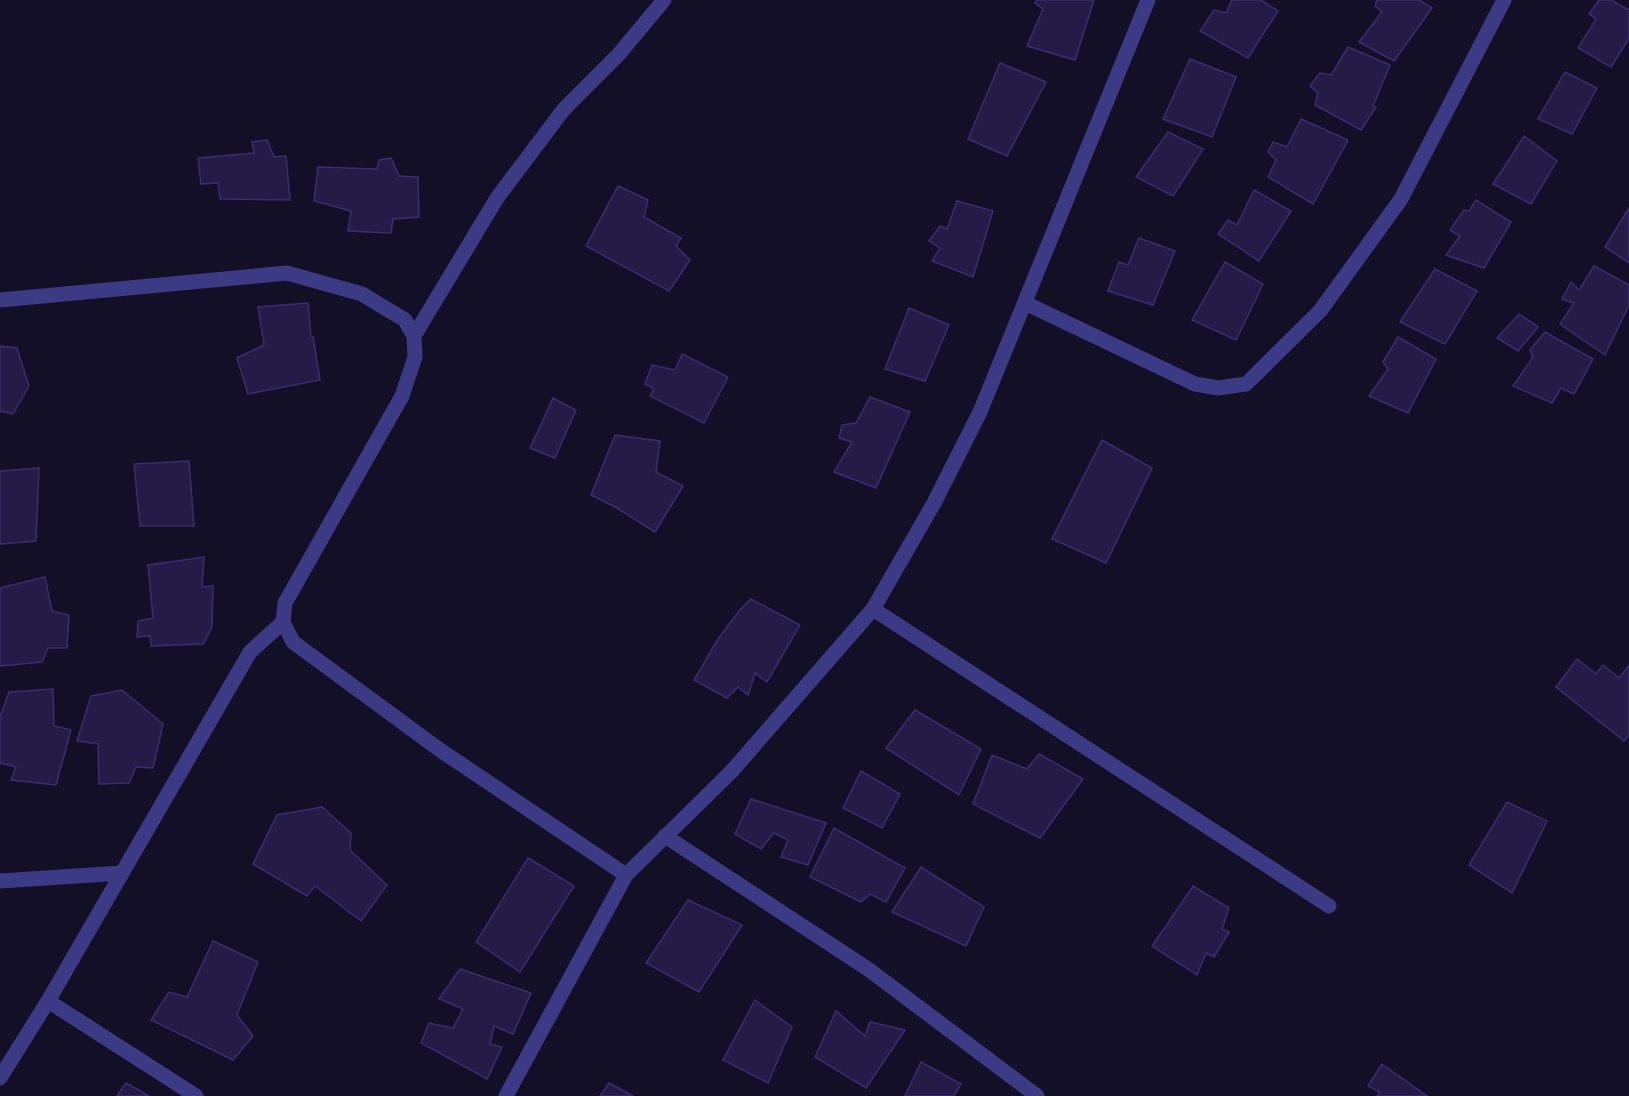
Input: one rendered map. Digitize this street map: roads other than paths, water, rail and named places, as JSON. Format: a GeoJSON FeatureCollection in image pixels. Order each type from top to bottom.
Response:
{"type":"FeatureCollection","features":[{"type":"Feature","properties":{"kind":"street"},"geometry":{"type":"LineString","coordinates":[[414,336],[497,198],[564,109],[619,54],[664,0]]}},
{"type":"Feature","properties":{"kind":"street"},"geometry":{"type":"LineString","coordinates":[[506,1096],[626,876],[731,771],[873,609],[934,503],[980,412],[1148,0]]}},
{"type":"Feature","properties":{"kind":"street"},"geometry":{"type":"LineString","coordinates":[[1025,303],[1195,384],[1218,388],[1246,384],[1320,311],[1401,199],[1504,0]]}},
{"type":"Feature","properties":{"kind":"street"},"geometry":{"type":"LineString","coordinates":[[0,300],[287,273],[362,294],[405,320],[414,336],[415,357],[402,396],[285,603],[283,622],[293,642],[412,730],[626,876]]}},
{"type":"Feature","properties":{"kind":"street"},"geometry":{"type":"LineString","coordinates":[[873,609],[1329,906]]}},
{"type":"Feature","properties":{"kind":"street"},"geometry":{"type":"LineString","coordinates":[[0,1078],[48,1001],[250,652],[283,622]]}},
{"type":"Feature","properties":{"kind":"street"},"geometry":{"type":"LineString","coordinates":[[665,836],[868,969],[1037,1096]]}},
{"type":"Feature","properties":{"kind":"street"},"geometry":{"type":"LineString","coordinates":[[0,881],[122,873]]}},
{"type":"Feature","properties":{"kind":"street"},"geometry":{"type":"LineString","coordinates":[[48,1001],[196,1096]]}}]}
